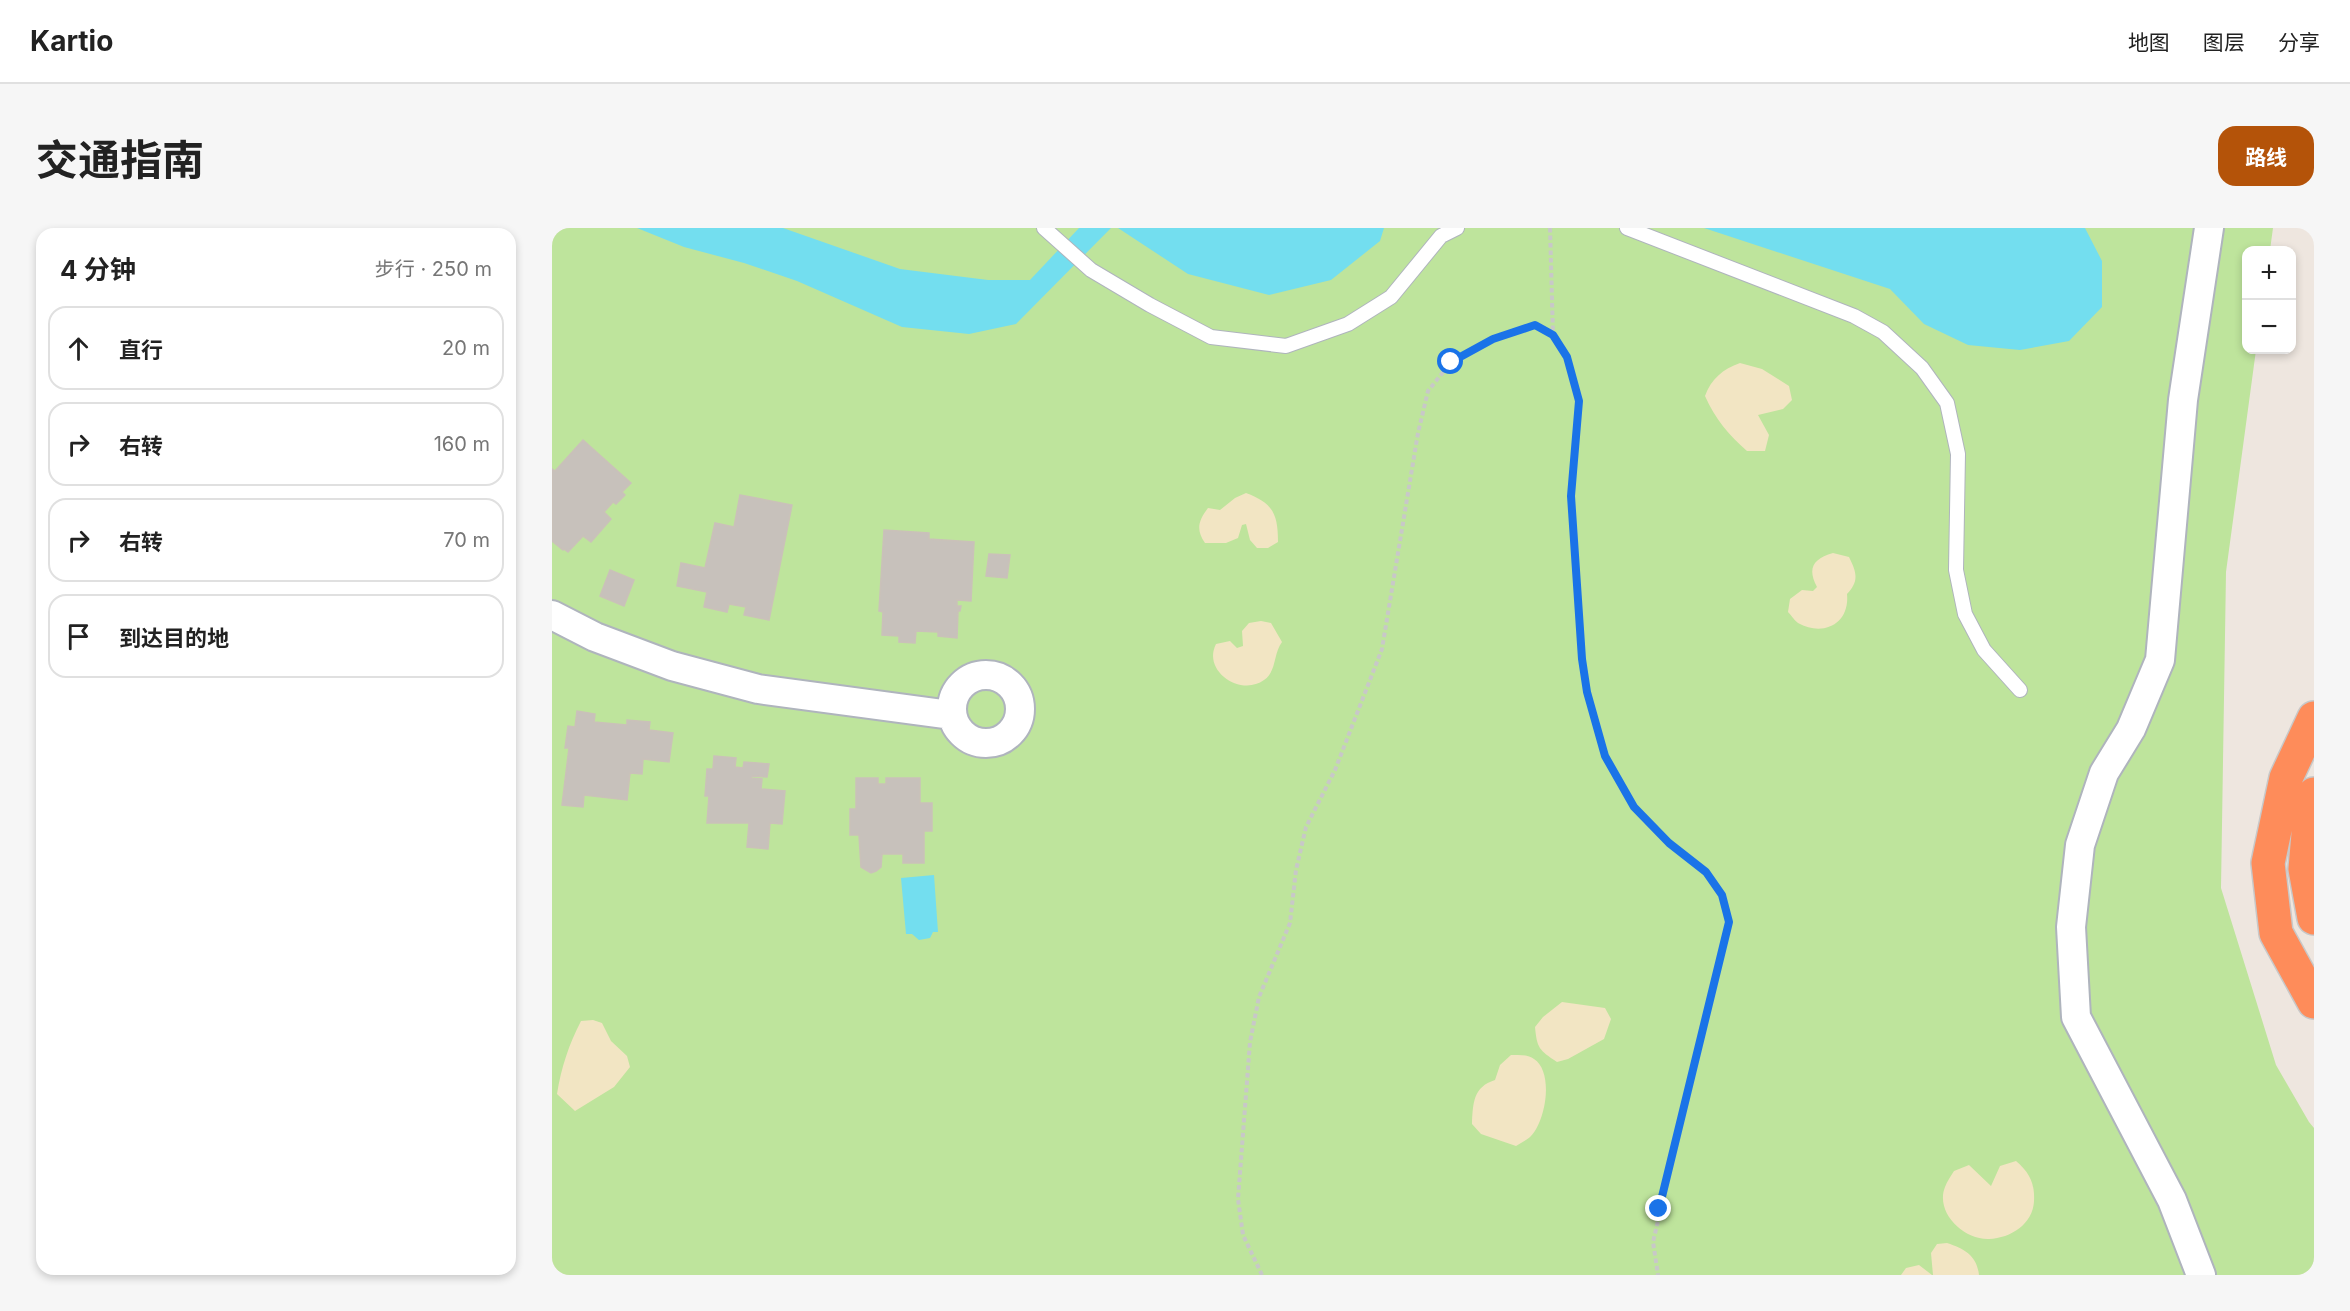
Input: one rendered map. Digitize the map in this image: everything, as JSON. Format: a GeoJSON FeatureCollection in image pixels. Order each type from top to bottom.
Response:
{"type":"FeatureCollection","features":[{"type":"Feature","properties":{"kind":"highway"},"geometry":{"type":"LineString","coordinates":[[2314,718],[2286,778],[2268,862],[2276,933],[2314,1002]]}},
{"type":"Feature","properties":{"kind":"highway"},"geometry":{"type":"LineString","coordinates":[[2314,794],[2305,868],[2314,918]]}},
{"type":"Feature","properties":{"kind":"street"},"geometry":{"type":"LineString","coordinates":[[2202,1275],[2172,1200],[2076,1017],[2071,927],[2080,845],[2104,773],[2131,729],[2160,660],[2183,400],[2209,228]]}},
{"type":"Feature","properties":{"kind":"street"},"geometry":{"type":"LineString","coordinates":[[552,615],[595,637],[672,666],[758,689],[951,715]]}},
{"type":"Feature","properties":{"kind":"lane"},"geometry":{"type":"LineString","coordinates":[[1044,228],[1091,270],[1150,306],[1211,337],[1286,346],[1348,324],[1391,297],[1441,236],[1457,228]]}},
{"type":"Feature","properties":{"kind":"lane"},"geometry":{"type":"LineString","coordinates":[[1627,228],[1854,316],[1883,332],[1922,368],[1947,403],[1958,454],[1956,570],[1965,614],[1984,650],[2020,690]]}},
{"type":"Feature","properties":{"kind":"path"},"geometry":{"type":"LineString","coordinates":[[1550,228],[1553,335]]}},
{"type":"Feature","properties":{"kind":"path"},"geometry":{"type":"LineString","coordinates":[[1262,1275],[1243,1235],[1238,1199],[1250,1042],[1259,997],[1290,923],[1296,870],[1306,827],[1335,770],[1382,649],[1418,433],[1428,391],[1451,362],[1493,339],[1535,325],[1553,335],[1567,357],[1579,401],[1571,496],[1582,659],[1587,692],[1605,756],[1634,807],[1669,843],[1706,872],[1722,895],[1729,922],[1659,1209],[1653,1242],[1658,1275]]}},
{"type":"Feature","properties":{"kind":"green space"},"geometry":{"type":"Polygon","coordinates":[[[552,228],[2273,228],[2271,246],[2242,246],[2242,354],[2255,354],[2226,572],[2221,888],[2276,1065],[2314,1128],[2314,1275],[552,1275],[552,228]]]}},
{"type":"Feature","properties":{"kind":"sand"},"geometry":{"type":"Polygon","coordinates":[[[1740,363],[1762,369],[1789,386],[1792,400],[1783,409],[1758,415],[1769,435],[1765,451],[1747,451],[1740,445],[1718,419],[1705,396],[1718,375],[1740,363]]]}},
{"type":"Feature","properties":{"kind":"sand"},"geometry":{"type":"Polygon","coordinates":[[[1246,493],[1262,501],[1272,511],[1277,524],[1278,542],[1268,548],[1257,548],[1250,540],[1246,524],[1242,525],[1238,538],[1226,543],[1205,543],[1199,526],[1208,508],[1220,510],[1235,498],[1246,493]]]}},
{"type":"Feature","properties":{"kind":"sand"},"geometry":{"type":"Polygon","coordinates":[[[1833,553],[1849,557],[1855,572],[1854,585],[1847,594],[1847,604],[1839,620],[1825,628],[1807,627],[1798,623],[1788,612],[1790,599],[1802,590],[1813,591],[1817,587],[1812,569],[1817,561],[1833,553]]]}},
{"type":"Feature","properties":{"kind":"sand"},"geometry":{"type":"Polygon","coordinates":[[[1261,621],[1271,623],[1282,642],[1271,672],[1264,680],[1255,684],[1235,683],[1219,672],[1214,663],[1213,654],[1216,644],[1230,641],[1237,648],[1243,646],[1242,631],[1249,623],[1261,621]]]}},
{"type":"Feature","properties":{"kind":"sand"},"geometry":{"type":"Polygon","coordinates":[[[1562,1002],[1605,1008],[1611,1019],[1604,1039],[1568,1059],[1557,1062],[1540,1048],[1535,1027],[1543,1017],[1562,1002]]]}},
{"type":"Feature","properties":{"kind":"sand"},"geometry":{"type":"Polygon","coordinates":[[[593,1020],[602,1023],[611,1041],[627,1056],[630,1067],[614,1087],[575,1111],[557,1094],[566,1056],[581,1021],[593,1020]]]}},
{"type":"Feature","properties":{"kind":"sand"},"geometry":{"type":"Polygon","coordinates":[[[1511,1055],[1534,1059],[1540,1065],[1546,1085],[1541,1119],[1529,1137],[1516,1146],[1481,1134],[1472,1124],[1478,1091],[1495,1080],[1500,1065],[1511,1055]]]}},
{"type":"Feature","properties":{"kind":"sand"},"geometry":{"type":"Polygon","coordinates":[[[2016,1161],[2028,1174],[2033,1189],[2033,1209],[2025,1223],[2013,1233],[1989,1239],[1979,1238],[1961,1230],[1948,1215],[1944,1206],[1945,1187],[1954,1171],[1969,1165],[1991,1186],[2000,1166],[2016,1161]]]}},
{"type":"Feature","properties":{"kind":"sand"},"geometry":{"type":"Polygon","coordinates":[[[1947,1243],[1973,1258],[1979,1275],[1933,1275],[1931,1253],[1937,1244],[1947,1243]]]}},
{"type":"Feature","properties":{"kind":"sand"},"geometry":{"type":"Polygon","coordinates":[[[1919,1265],[1932,1275],[1901,1275],[1906,1268],[1919,1265]]]}},
{"type":"Feature","properties":{"kind":"water"},"geometry":{"type":"Polygon","coordinates":[[[637,228],[783,228],[900,269],[988,280],[1030,280],[1079,228],[1111,228],[1016,324],[969,334],[902,327],[797,281],[744,263],[684,247],[637,228]]]}},
{"type":"Feature","properties":{"kind":"water"},"geometry":{"type":"Polygon","coordinates":[[[1118,228],[1384,228],[1380,241],[1331,280],[1269,295],[1188,274],[1118,228]]]}},
{"type":"Feature","properties":{"kind":"water"},"geometry":{"type":"Polygon","coordinates":[[[1704,228],[2085,228],[2102,261],[2102,307],[2069,341],[2020,350],[1968,345],[1924,324],[1890,289],[1704,228]]]}},
{"type":"Feature","properties":{"kind":"water"},"geometry":{"type":"Polygon","coordinates":[[[934,875],[938,932],[933,932],[930,938],[919,940],[912,934],[906,934],[901,878],[934,875]]]}},
{"type":"Feature","properties":{"kind":"building"},"geometry":{"type":"Polygon","coordinates":[[[583,440],[631,483],[622,492],[625,495],[616,504],[613,502],[604,512],[611,519],[591,542],[583,536],[568,552],[552,541],[552,469],[555,471],[583,440]]]}},
{"type":"Feature","properties":{"kind":"building"},"geometry":{"type":"Polygon","coordinates":[[[740,495],[792,505],[769,620],[744,615],[746,607],[729,604],[727,612],[704,607],[707,592],[677,586],[681,563],[705,568],[715,523],[734,527],[740,495]]]}},
{"type":"Feature","properties":{"kind":"building"},"geometry":{"type":"Polygon","coordinates":[[[884,530],[929,533],[929,539],[974,542],[971,601],[957,600],[957,606],[961,606],[958,611],[957,638],[938,636],[938,632],[916,631],[915,643],[899,642],[899,636],[882,635],[883,612],[879,611],[884,530]]]}},
{"type":"Feature","properties":{"kind":"building"},"geometry":{"type":"Polygon","coordinates":[[[989,554],[1010,555],[1007,578],[986,576],[989,554]]]}},
{"type":"Feature","properties":{"kind":"building"},"geometry":{"type":"Polygon","coordinates":[[[610,570],[634,580],[624,606],[600,596],[610,570]]]}},
{"type":"Feature","properties":{"kind":"building"},"geometry":{"type":"Polygon","coordinates":[[[577,711],[595,714],[594,722],[627,725],[627,720],[650,722],[649,730],[673,733],[669,762],[643,759],[642,774],[630,773],[627,800],[584,795],[583,807],[562,805],[569,748],[565,748],[568,726],[575,727],[577,711]]]}},
{"type":"Feature","properties":{"kind":"building"},"geometry":{"type":"Polygon","coordinates":[[[714,756],[736,758],[735,767],[743,768],[744,762],[769,764],[767,777],[752,776],[751,778],[762,779],[761,789],[785,791],[782,824],[770,823],[768,849],[747,847],[749,823],[707,823],[709,796],[705,796],[707,769],[713,769],[714,756]]]}},
{"type":"Feature","properties":{"kind":"building"},"geometry":{"type":"Polygon","coordinates":[[[856,778],[878,778],[878,784],[886,784],[886,778],[920,778],[920,803],[932,803],[932,831],[924,831],[924,863],[903,863],[903,854],[882,854],[881,867],[876,871],[871,873],[861,867],[859,835],[850,835],[850,809],[856,809],[856,778]]]}},
{"type":"Feature","properties":{"kind":"route"},"geometry":{"type":"LineString","coordinates":[[1451,362],[1493,339],[1535,325],[1553,335],[1567,357],[1579,401],[1571,496],[1582,659],[1587,692],[1605,756],[1634,807],[1669,843],[1706,872],[1722,895],[1729,922],[1659,1209]]}}]}
